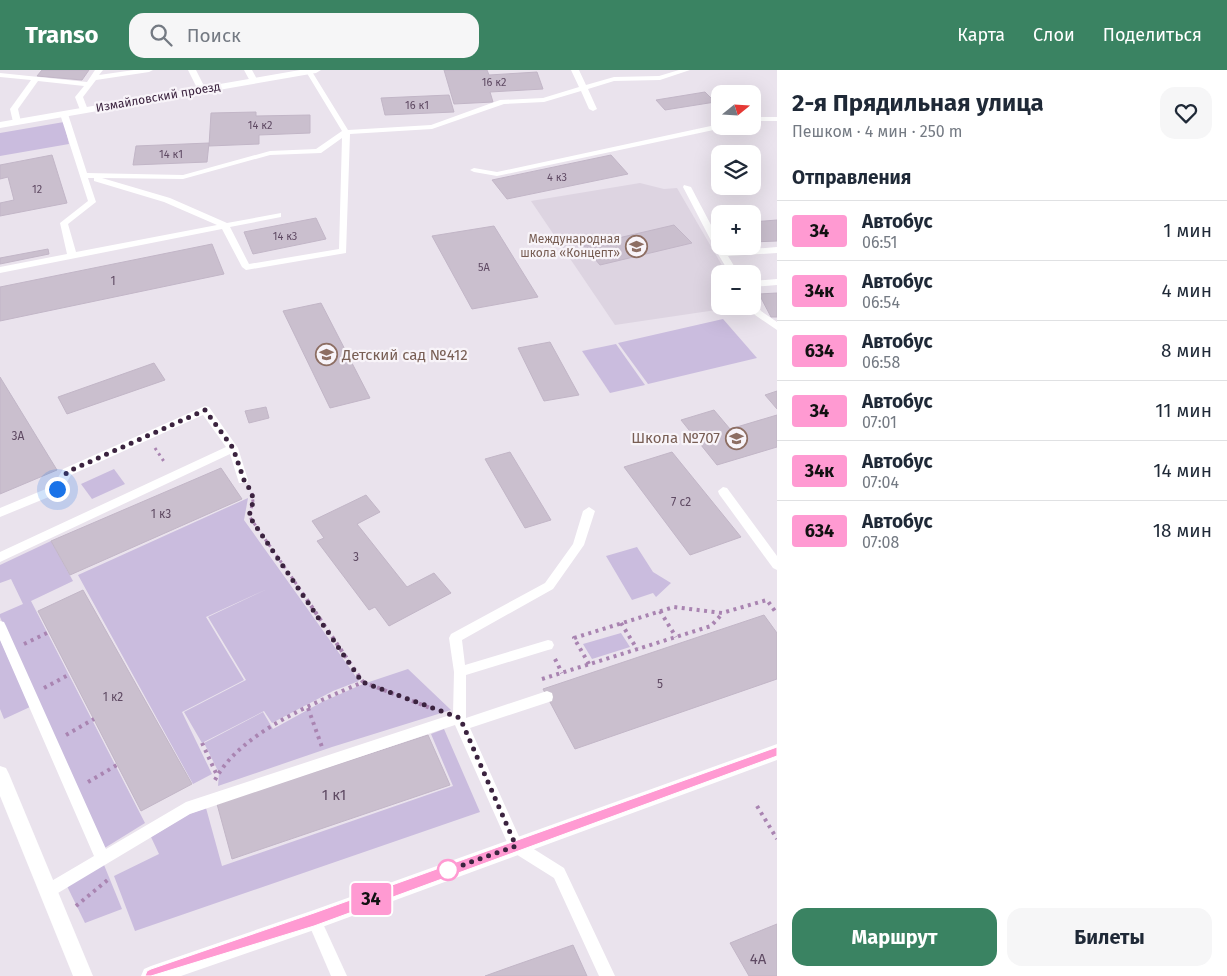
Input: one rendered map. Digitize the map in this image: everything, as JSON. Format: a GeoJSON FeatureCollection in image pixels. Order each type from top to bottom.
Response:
{"type":"FeatureCollection","features":[{"type":"Feature","properties":{"kind":"street","name":"Измайловский проезд"},"geometry":{"type":"LineString","coordinates":[[0,125],[254,81],[295,72],[312,71]]}},
{"type":"Feature","properties":{"kind":"street"},"geometry":{"type":"LineString","coordinates":[[151,976],[314,920],[777,752]]}},
{"type":"Feature","properties":{"kind":"street"},"geometry":{"type":"LineString","coordinates":[[0,774],[83,976]]}},
{"type":"Feature","properties":{"kind":"lane"},"geometry":{"type":"LineString","coordinates":[[84,110],[80,97],[99,70]]}},
{"type":"Feature","properties":{"kind":"lane"},"geometry":{"type":"LineString","coordinates":[[0,75],[36,79],[91,81],[149,70]]}},
{"type":"Feature","properties":{"kind":"lane"},"geometry":{"type":"LineString","coordinates":[[192,70],[202,90]]}},
{"type":"Feature","properties":{"kind":"lane"},"geometry":{"type":"LineString","coordinates":[[248,70],[254,81]]}},
{"type":"Feature","properties":{"kind":"lane"},"geometry":{"type":"LineString","coordinates":[[575,70],[593,109]]}},
{"type":"Feature","properties":{"kind":"lane"},"geometry":{"type":"LineString","coordinates":[[83,175],[183,177],[270,153],[318,151],[346,132],[432,128],[503,102],[544,100],[614,80],[660,78],[686,70]]}},
{"type":"Feature","properties":{"kind":"lane"},"geometry":{"type":"LineString","coordinates":[[83,175],[167,200],[225,225],[246,267],[343,251],[346,132],[312,71]]}},
{"type":"Feature","properties":{"kind":"lane"},"geometry":{"type":"LineString","coordinates":[[18,122],[14,108],[36,79]]}},
{"type":"Feature","properties":{"kind":"lane"},"geometry":{"type":"LineString","coordinates":[[64,114],[92,202],[64,223],[72,256]]}},
{"type":"Feature","properties":{"kind":"lane"},"geometry":{"type":"LineString","coordinates":[[761,119],[777,119]]}},
{"type":"Feature","properties":{"kind":"lane"},"geometry":{"type":"LineString","coordinates":[[474,170],[498,174],[711,128]]}},
{"type":"Feature","properties":{"kind":"lane"},"geometry":{"type":"LineString","coordinates":[[687,187],[711,233]]}},
{"type":"Feature","properties":{"kind":"lane"},"geometry":{"type":"LineString","coordinates":[[0,270],[278,215]]}},
{"type":"Feature","properties":{"kind":"lane"},"geometry":{"type":"LineString","coordinates":[[761,251],[777,250]]}},
{"type":"Feature","properties":{"kind":"lane"},"geometry":{"type":"LineString","coordinates":[[761,283],[777,282]]}},
{"type":"Feature","properties":{"kind":"lane"},"geometry":{"type":"LineString","coordinates":[[761,315],[777,326]]}},
{"type":"Feature","properties":{"kind":"lane"},"geometry":{"type":"LineString","coordinates":[[0,512],[57,489],[67,472],[205,410],[233,448],[244,480]]}},
{"type":"Feature","properties":{"kind":"lane"},"geometry":{"type":"LineString","coordinates":[[0,557],[233,448]]}},
{"type":"Feature","properties":{"kind":"lane"},"geometry":{"type":"LineString","coordinates":[[723,492],[777,565]]}},
{"type":"Feature","properties":{"kind":"lane"},"geometry":{"type":"LineString","coordinates":[[589,511],[578,544],[549,586],[455,638],[460,672],[461,722],[516,846],[558,873],[607,976]]}},
{"type":"Feature","properties":{"kind":"lane"},"geometry":{"type":"LineString","coordinates":[[0,626],[102,859]]}},
{"type":"Feature","properties":{"kind":"lane"},"geometry":{"type":"LineString","coordinates":[[460,672],[548,645]]}},
{"type":"Feature","properties":{"kind":"lane"},"geometry":{"type":"LineString","coordinates":[[48,891],[186,809],[461,722],[547,697]]}},
{"type":"Feature","properties":{"kind":"lane"},"geometry":{"type":"LineString","coordinates":[[314,920],[339,976]]}},
{"type":"Feature","properties":{"kind":"path"},"geometry":{"type":"LineString","coordinates":[[147,436],[174,476]]}},
{"type":"Feature","properties":{"kind":"path"},"geometry":{"type":"LineString","coordinates":[[244,480],[252,493],[253,502],[249,516],[362,682],[461,722]]}},
{"type":"Feature","properties":{"kind":"path"},"geometry":{"type":"LineString","coordinates":[[589,664],[574,638],[674,607],[722,613],[767,600],[777,614]]}},
{"type":"Feature","properties":{"kind":"path"},"geometry":{"type":"LineString","coordinates":[[660,611],[676,637]]}},
{"type":"Feature","properties":{"kind":"path"},"geometry":{"type":"LineString","coordinates":[[535,681],[561,671],[711,626],[722,613]]}},
{"type":"Feature","properties":{"kind":"path"},"geometry":{"type":"LineString","coordinates":[[621,623],[637,649]]}},
{"type":"Feature","properties":{"kind":"path"},"geometry":{"type":"LineString","coordinates":[[11,650],[49,632]]}},
{"type":"Feature","properties":{"kind":"path"},"geometry":{"type":"LineString","coordinates":[[30,695],[70,674]]}},
{"type":"Feature","properties":{"kind":"path"},"geometry":{"type":"LineString","coordinates":[[202,743],[216,773],[240,748],[308,708],[362,682]]}},
{"type":"Feature","properties":{"kind":"path"},"geometry":{"type":"LineString","coordinates":[[329,693],[338,693]]}},
{"type":"Feature","properties":{"kind":"path"},"geometry":{"type":"LineString","coordinates":[[308,708],[317,731]]}},
{"type":"Feature","properties":{"kind":"path"},"geometry":{"type":"LineString","coordinates":[[52,743],[94,719]]}},
{"type":"Feature","properties":{"kind":"path"},"geometry":{"type":"LineString","coordinates":[[73,791],[117,765]]}},
{"type":"Feature","properties":{"kind":"path"},"geometry":{"type":"LineString","coordinates":[[757,806],[777,839]]}},
{"type":"Feature","properties":{"kind":"path"},"geometry":{"type":"LineString","coordinates":[[75,915],[76,906],[110,877]]}},
{"type":"Feature","properties":{"kind":"shaded area"},"geometry":{"type":"Polygon","coordinates":[[[64,122],[69,144],[0,156],[0,133],[64,122]]]}},
{"type":"Feature","properties":{"kind":"shaded area","name":"Международная школа «Концепт»"},"geometry":{"type":"Polygon","coordinates":[[[640,183],[664,189],[677,188],[711,246],[711,255],[716,255],[722,265],[711,265],[711,311],[615,325],[531,201],[640,183]]]}},
{"type":"Feature","properties":{"kind":"shaded area"},"geometry":{"type":"Polygon","coordinates":[[[723,319],[757,358],[648,384],[618,343],[723,319]]]}},
{"type":"Feature","properties":{"kind":"shaded area"},"geometry":{"type":"Polygon","coordinates":[[[616,344],[645,385],[610,393],[582,351],[616,344]]]}},
{"type":"Feature","properties":{"kind":"shaded area"},"geometry":{"type":"Polygon","coordinates":[[[114,469],[125,484],[92,499],[81,484],[114,469]]]}},
{"type":"Feature","properties":{"kind":"shaded area"},"geometry":{"type":"Polygon","coordinates":[[[248,498],[244,520],[359,681],[333,691],[272,723],[264,711],[202,743],[184,712],[246,680],[208,617],[267,589],[206,617],[244,680],[182,712],[212,774],[193,784],[78,575],[248,498]]]}},
{"type":"Feature","properties":{"kind":"shaded area"},"geometry":{"type":"Polygon","coordinates":[[[51,541],[73,581],[31,601],[145,823],[103,849],[0,617],[0,614],[23,604],[11,579],[0,583],[0,565],[51,541]]]}},
{"type":"Feature","properties":{"kind":"shaded area"},"geometry":{"type":"Polygon","coordinates":[[[637,547],[653,572],[671,583],[656,597],[653,593],[632,600],[606,556],[637,547]]]}},
{"type":"Feature","properties":{"kind":"shaded area"},"geometry":{"type":"Polygon","coordinates":[[[621,633],[630,647],[592,659],[583,644],[621,633]]]}},
{"type":"Feature","properties":{"kind":"shaded area"},"geometry":{"type":"Polygon","coordinates":[[[0,639],[30,707],[4,719],[0,709],[0,639]]]}},
{"type":"Feature","properties":{"kind":"shaded area"},"geometry":{"type":"Polygon","coordinates":[[[408,669],[451,710],[332,747],[218,786],[219,773],[204,743],[263,712],[273,729],[322,702],[363,684],[408,669]]]}},
{"type":"Feature","properties":{"kind":"shaded area"},"geometry":{"type":"Polygon","coordinates":[[[444,729],[480,812],[135,931],[114,876],[159,854],[151,837],[189,814],[206,808],[222,866],[453,786],[431,734],[444,729]]]}},
{"type":"Feature","properties":{"kind":"shaded area"},"geometry":{"type":"Polygon","coordinates":[[[102,860],[122,909],[85,923],[65,882],[102,860]]]}},
{"type":"Feature","properties":{"kind":"building"},"geometry":{"type":"Polygon","coordinates":[[[42,70],[89,70],[82,80],[37,76],[42,70]]]}},
{"type":"Feature","properties":{"kind":"building"},"geometry":{"type":"Polygon","coordinates":[[[444,70],[487,70],[489,75],[537,72],[543,89],[490,92],[493,102],[454,104],[444,70]]]}},
{"type":"Feature","properties":{"kind":"building"},"geometry":{"type":"Polygon","coordinates":[[[705,92],[711,98],[711,103],[665,110],[656,100],[705,92]]]}},
{"type":"Feature","properties":{"kind":"building"},"geometry":{"type":"Polygon","coordinates":[[[449,95],[454,112],[385,115],[381,98],[449,95]]]}},
{"type":"Feature","properties":{"kind":"building"},"geometry":{"type":"Polygon","coordinates":[[[256,112],[256,116],[310,115],[310,133],[259,135],[259,144],[209,146],[211,113],[256,112]]]}},
{"type":"Feature","properties":{"kind":"building"},"geometry":{"type":"Polygon","coordinates":[[[209,143],[207,162],[133,165],[136,146],[209,143]]]}},
{"type":"Feature","properties":{"kind":"building"},"geometry":{"type":"Polygon","coordinates":[[[52,155],[67,203],[0,216],[0,203],[14,200],[8,177],[0,179],[0,165],[52,155]]]}},
{"type":"Feature","properties":{"kind":"building"},"geometry":{"type":"Polygon","coordinates":[[[611,155],[628,174],[507,199],[492,180],[611,155]]]}},
{"type":"Feature","properties":{"kind":"building"},"geometry":{"type":"Polygon","coordinates":[[[316,218],[326,239],[253,254],[244,232],[316,218]]]}},
{"type":"Feature","properties":{"kind":"building"},"geometry":{"type":"Polygon","coordinates":[[[777,220],[777,241],[761,242],[761,221],[777,220]]]}},
{"type":"Feature","properties":{"kind":"building"},"geometry":{"type":"Polygon","coordinates":[[[674,225],[692,243],[600,265],[584,246],[674,225]]]}},
{"type":"Feature","properties":{"kind":"building"},"geometry":{"type":"Polygon","coordinates":[[[494,226],[538,297],[472,309],[432,236],[494,226]]]}},
{"type":"Feature","properties":{"kind":"building"},"geometry":{"type":"Polygon","coordinates":[[[212,244],[224,274],[0,321],[0,287],[212,244]]]}},
{"type":"Feature","properties":{"kind":"building"},"geometry":{"type":"Polygon","coordinates":[[[48,249],[49,254],[0,264],[0,258],[48,249]]]}},
{"type":"Feature","properties":{"kind":"building"},"geometry":{"type":"Polygon","coordinates":[[[777,293],[777,317],[771,317],[761,298],[761,294],[777,293]]]}},
{"type":"Feature","properties":{"kind":"building","name":"Детский сад №412"},"geometry":{"type":"Polygon","coordinates":[[[321,303],[370,398],[330,408],[283,311],[321,303]]]}},
{"type":"Feature","properties":{"kind":"building"},"geometry":{"type":"Polygon","coordinates":[[[550,342],[579,395],[544,401],[518,348],[550,342]]]}},
{"type":"Feature","properties":{"kind":"building"},"geometry":{"type":"Polygon","coordinates":[[[154,363],[165,380],[67,414],[58,397],[154,363]]]}},
{"type":"Feature","properties":{"kind":"building"},"geometry":{"type":"Polygon","coordinates":[[[0,377],[57,470],[0,494],[0,377]]]}},
{"type":"Feature","properties":{"kind":"building"},"geometry":{"type":"Polygon","coordinates":[[[777,391],[777,409],[765,395],[777,391]]]}},
{"type":"Feature","properties":{"kind":"building"},"geometry":{"type":"Polygon","coordinates":[[[266,407],[269,418],[249,423],[245,411],[266,407]]]}},
{"type":"Feature","properties":{"kind":"building","name":"Школа №707"},"geometry":{"type":"Polygon","coordinates":[[[714,410],[730,429],[777,415],[777,447],[717,465],[681,420],[714,410]]]}},
{"type":"Feature","properties":{"kind":"building"},"geometry":{"type":"Polygon","coordinates":[[[510,452],[551,520],[525,528],[485,459],[510,452]]]}},
{"type":"Feature","properties":{"kind":"building"},"geometry":{"type":"Polygon","coordinates":[[[672,452],[741,537],[690,555],[624,467],[672,452]]]}},
{"type":"Feature","properties":{"kind":"building"},"geometry":{"type":"Polygon","coordinates":[[[221,468],[242,499],[70,575],[51,541],[221,468]]]}},
{"type":"Feature","properties":{"kind":"building"},"geometry":{"type":"Polygon","coordinates":[[[366,495],[380,512],[357,524],[407,587],[434,573],[451,593],[389,626],[375,607],[369,610],[317,541],[324,538],[312,521],[366,495]]]}},
{"type":"Feature","properties":{"kind":"building"},"geometry":{"type":"Polygon","coordinates":[[[83,590],[192,784],[141,811],[38,611],[83,590]]]}},
{"type":"Feature","properties":{"kind":"building"},"geometry":{"type":"Polygon","coordinates":[[[764,615],[777,633],[777,679],[575,749],[543,689],[764,615]]]}},
{"type":"Feature","properties":{"kind":"building"},"geometry":{"type":"Polygon","coordinates":[[[428,735],[450,785],[232,859],[217,804],[428,735]]]}},
{"type":"Feature","properties":{"kind":"building"},"geometry":{"type":"Polygon","coordinates":[[[777,924],[777,976],[749,976],[730,943],[777,924]]]}},
{"type":"Feature","properties":{"kind":"building"},"geometry":{"type":"Polygon","coordinates":[[[573,945],[587,976],[485,976],[510,967],[573,945]]]}},
{"type":"Feature","properties":{"kind":"bus line","name":"34"},"geometry":{"type":"LineString","coordinates":[[151,976],[314,920],[777,752]]}},
{"type":"Feature","properties":{"kind":"place","name":"Международная школа «Концепт»"},"geometry":{"type":"Point","coordinates":[636,246]}},
{"type":"Feature","properties":{"kind":"place","name":"Детский сад №412"},"geometry":{"type":"Point","coordinates":[326,355]}},
{"type":"Feature","properties":{"kind":"place","name":"Школа №707"},"geometry":{"type":"Point","coordinates":[736,438]}},
{"type":"Feature","properties":{"kind":"route"},"geometry":{"type":"LineString","coordinates":[[57,489],[67,472],[205,410],[233,448],[244,480],[252,493],[253,502],[249,516],[362,682],[460,718],[516,846],[446,871],[448,870]]}}]}
